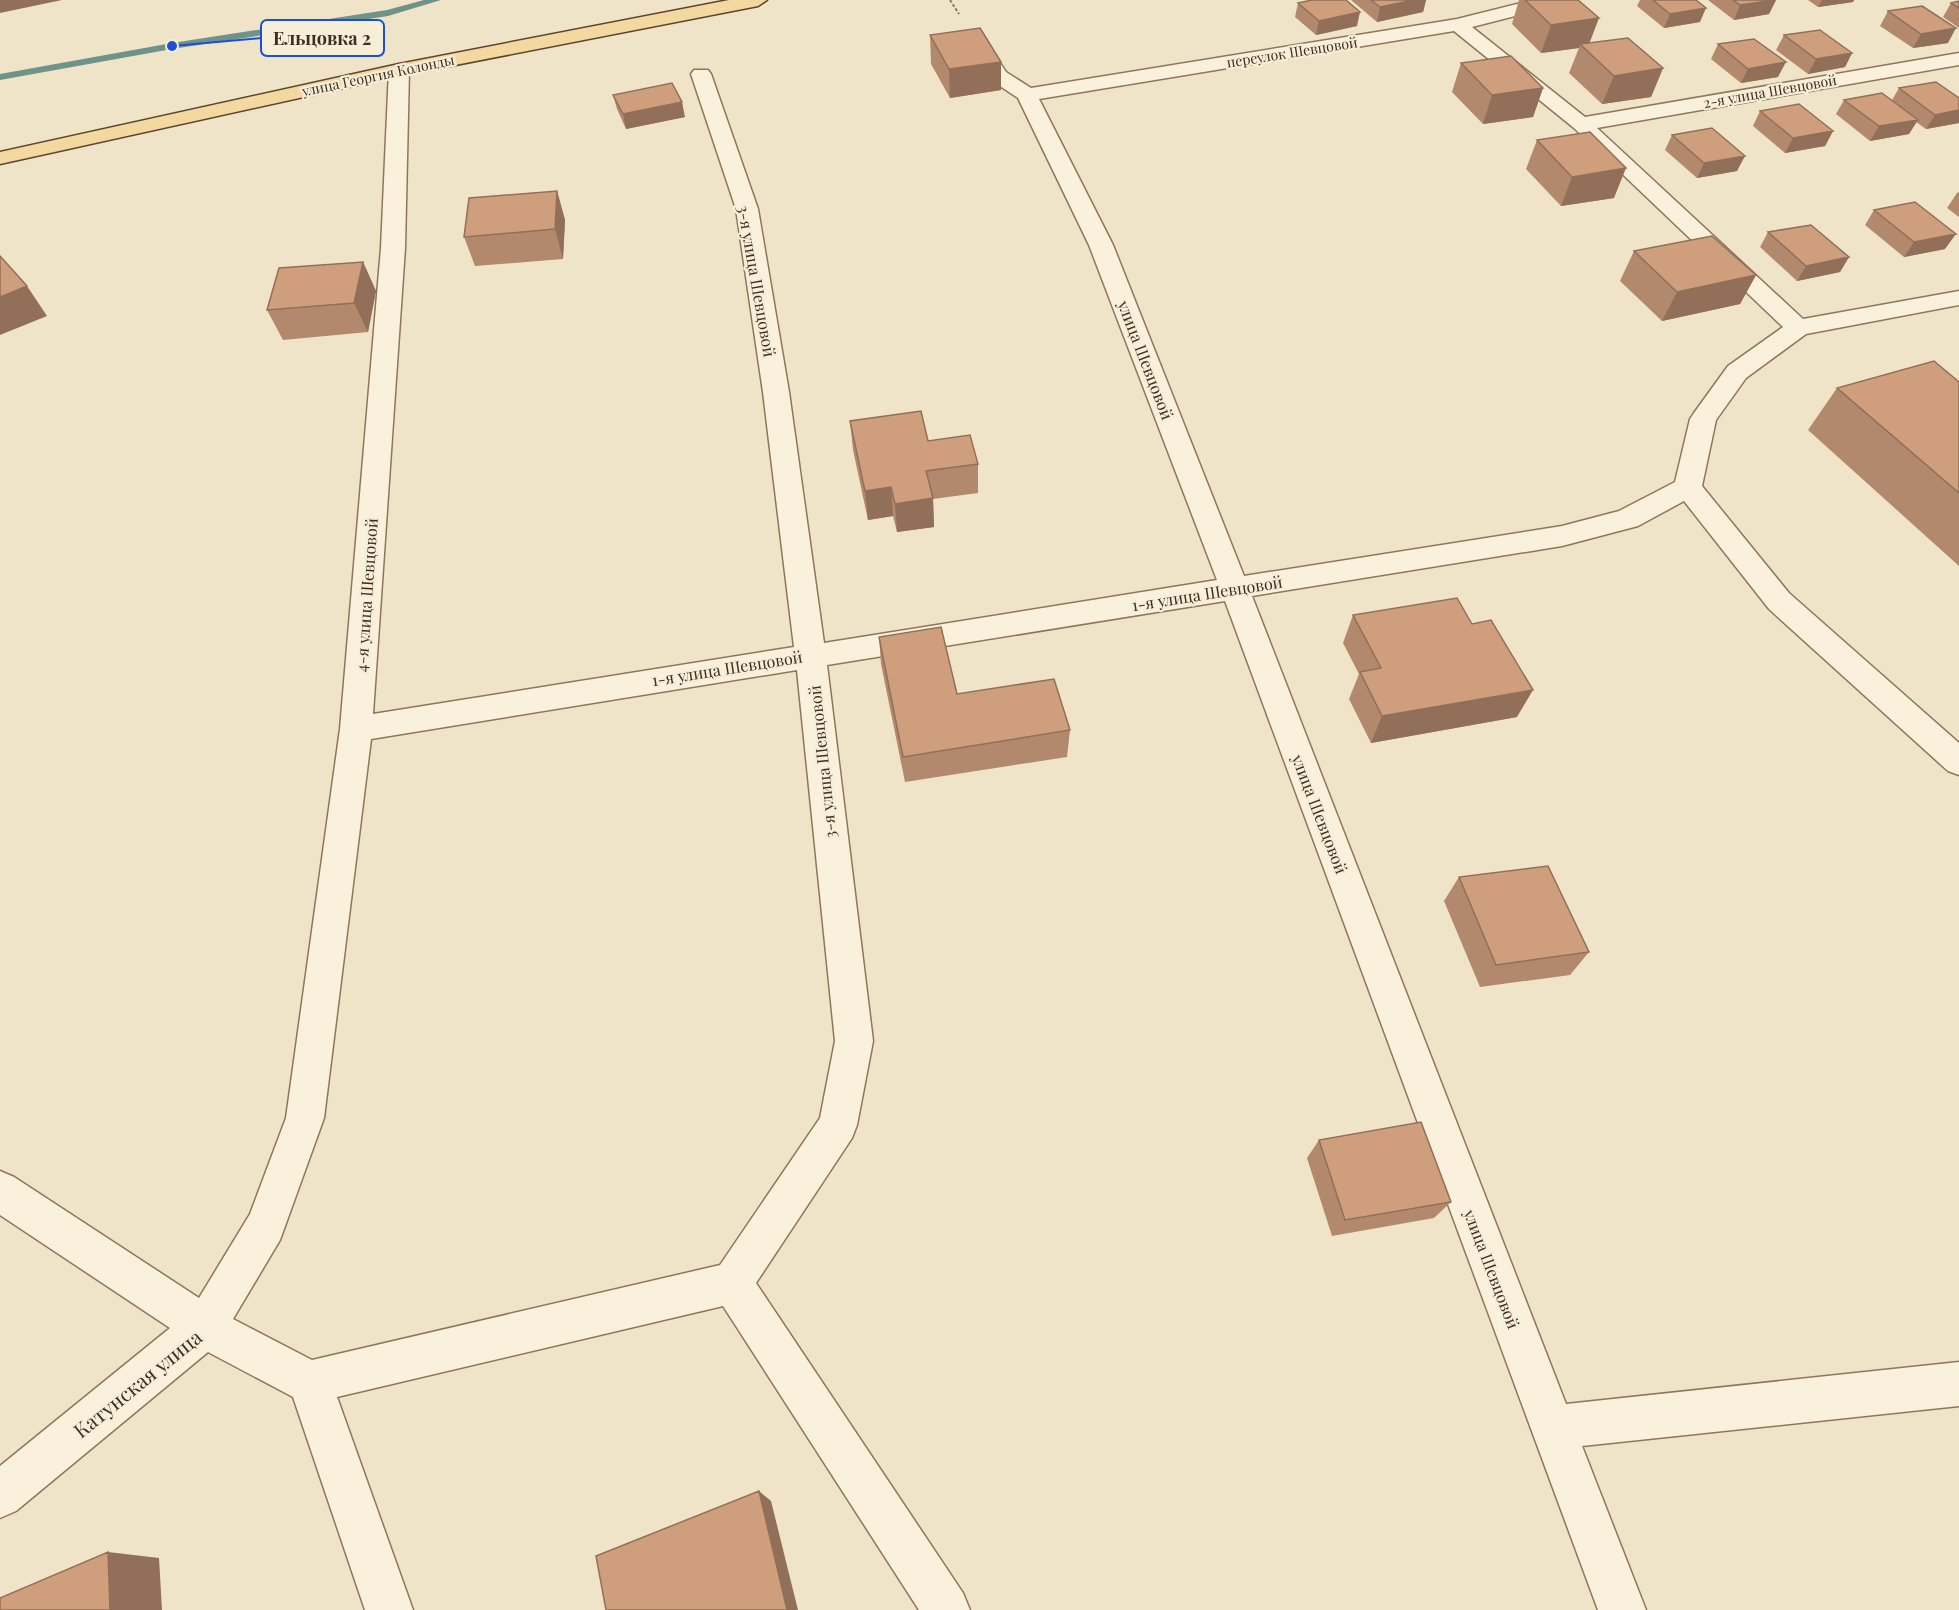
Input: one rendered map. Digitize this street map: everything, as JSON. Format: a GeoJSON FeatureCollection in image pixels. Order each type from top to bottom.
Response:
{"type":"FeatureCollection","features":[{"type":"Feature","properties":{"kind":"main road","name":"улица Георгия Колонды"},"geometry":{"type":"LineString","coordinates":[[0,158],[399,70],[758,0]]}},
{"type":"Feature","properties":{"kind":"street","name":"переулок Шевцовой"},"geometry":{"type":"LineString","coordinates":[[1027,95],[1458,25],[1555,0]]}},
{"type":"Feature","properties":{"kind":"street"},"geometry":{"type":"LineString","coordinates":[[1458,25],[1581,124],[1798,328]]}},
{"type":"Feature","properties":{"kind":"street"},"geometry":{"type":"LineString","coordinates":[[977,42],[998,76],[1027,95]]}},
{"type":"Feature","properties":{"kind":"street","name":"2-я улица Шевцовой"},"geometry":{"type":"LineString","coordinates":[[1581,124],[1959,59]]}},
{"type":"Feature","properties":{"kind":"street","name":"4-я улица Шевцовой"},"geometry":{"type":"LineString","coordinates":[[305,1119],[356,729],[393,248],[399,70]]}},
{"type":"Feature","properties":{"kind":"street","name":"3-я улица Шевцовой"},"geometry":{"type":"LineString","coordinates":[[701,74],[747,209],[776,392],[810,654],[854,1041],[838,1125],[732,1283]]}},
{"type":"Feature","properties":{"kind":"street","name":"улица Шевцовой"},"geometry":{"type":"LineString","coordinates":[[1027,95],[1101,245],[1235,589],[1622,1610]]}},
{"type":"Feature","properties":{"kind":"street"},"geometry":{"type":"LineString","coordinates":[[1959,298],[1798,328],[1737,372],[1702,419],[1688,487],[1779,602],[1959,762]]}},
{"type":"Feature","properties":{"kind":"street","name":"1-я улица Шевцовой"},"geometry":{"type":"LineString","coordinates":[[356,729],[810,654],[1562,536],[1628,519],[1688,487]]}},
{"type":"Feature","properties":{"kind":"street","name":"Катунская улица"},"geometry":{"type":"LineString","coordinates":[[0,1495],[205,1327],[266,1226],[305,1119]]}},
{"type":"Feature","properties":{"kind":"street"},"geometry":{"type":"LineString","coordinates":[[0,1191],[205,1327],[310,1382],[732,1283],[946,1610]]}},
{"type":"Feature","properties":{"kind":"street"},"geometry":{"type":"LineString","coordinates":[[310,1382],[389,1610]]}},
{"type":"Feature","properties":{"kind":"street"},"geometry":{"type":"LineString","coordinates":[[1552,1427],[1959,1384]]}},
{"type":"Feature","properties":{"kind":"building"},"geometry":{"type":"Polygon","coordinates":[[[1312,0],[1346,0],[1360,12],[1319,21],[1298,3],[1312,0]]]}},
{"type":"Feature","properties":{"kind":"building"},"geometry":{"type":"Polygon","coordinates":[[[1371,0],[1414,0],[1380,7],[1371,0]]]}},
{"type":"Feature","properties":{"kind":"building"},"geometry":{"type":"Polygon","coordinates":[[[1525,0],[1578,0],[1599,18],[1551,25],[1525,0]]]}},
{"type":"Feature","properties":{"kind":"building"},"geometry":{"type":"Polygon","coordinates":[[[1653,0],[1696,0],[1706,8],[1670,14],[1653,0]]]}},
{"type":"Feature","properties":{"kind":"building"},"geometry":{"type":"Polygon","coordinates":[[[1733,0],[1775,0],[1740,5],[1733,0]]]}},
{"type":"Feature","properties":{"kind":"building"},"geometry":{"type":"Polygon","coordinates":[[[1959,1],[1959,8],[1951,3],[1959,1]]]}},
{"type":"Feature","properties":{"kind":"building"},"geometry":{"type":"Polygon","coordinates":[[[1922,6],[1956,28],[1921,34],[1888,11],[1922,6]]]}},
{"type":"Feature","properties":{"kind":"building"},"geometry":{"type":"Polygon","coordinates":[[[980,28],[1001,62],[949,69],[930,35],[980,28]]]}},
{"type":"Feature","properties":{"kind":"building"},"geometry":{"type":"Polygon","coordinates":[[[1820,30],[1852,53],[1816,59],[1784,35],[1820,30]]]}},
{"type":"Feature","properties":{"kind":"building"},"geometry":{"type":"Polygon","coordinates":[[[1628,38],[1663,68],[1614,76],[1580,44],[1628,38]]]}},
{"type":"Feature","properties":{"kind":"building"},"geometry":{"type":"Polygon","coordinates":[[[1754,39],[1786,62],[1748,69],[1718,44],[1754,39]]]}},
{"type":"Feature","properties":{"kind":"building"},"geometry":{"type":"Polygon","coordinates":[[[1511,56],[1543,88],[1492,95],[1461,63],[1511,56]]]}},
{"type":"Feature","properties":{"kind":"building"},"geometry":{"type":"Polygon","coordinates":[[[1936,82],[1959,98],[1959,110],[1935,115],[1899,88],[1936,82]]]}},
{"type":"Feature","properties":{"kind":"building"},"geometry":{"type":"Polygon","coordinates":[[[672,83],[682,102],[623,114],[613,95],[672,83]]]}},
{"type":"Feature","properties":{"kind":"building"},"geometry":{"type":"Polygon","coordinates":[[[1882,93],[1918,120],[1879,126],[1844,100],[1882,93]]]}},
{"type":"Feature","properties":{"kind":"building"},"geometry":{"type":"Polygon","coordinates":[[[1799,104],[1833,131],[1793,138],[1760,111],[1799,104]]]}},
{"type":"Feature","properties":{"kind":"building"},"geometry":{"type":"Polygon","coordinates":[[[1712,128],[1745,156],[1704,163],[1672,135],[1712,128]]]}},
{"type":"Feature","properties":{"kind":"building"},"geometry":{"type":"Polygon","coordinates":[[[1590,132],[1626,168],[1572,177],[1537,140],[1590,132]]]}},
{"type":"Feature","properties":{"kind":"building"},"geometry":{"type":"Polygon","coordinates":[[[557,191],[555,229],[464,237],[469,198],[557,191]]]}},
{"type":"Feature","properties":{"kind":"building"},"geometry":{"type":"Polygon","coordinates":[[[1915,202],[1956,234],[1914,242],[1874,210],[1915,202]]]}},
{"type":"Feature","properties":{"kind":"building"},"geometry":{"type":"Polygon","coordinates":[[[1811,225],[1849,257],[1806,266],[1768,232],[1811,225]]]}},
{"type":"Feature","properties":{"kind":"building"},"geometry":{"type":"Polygon","coordinates":[[[1712,236],[1756,275],[1677,292],[1634,251],[1712,236]]]}},
{"type":"Feature","properties":{"kind":"building"},"geometry":{"type":"Polygon","coordinates":[[[0,256],[27,286],[0,297],[0,256]]]}},
{"type":"Feature","properties":{"kind":"building"},"geometry":{"type":"Polygon","coordinates":[[[363,262],[354,303],[267,310],[279,268],[363,262]]]}},
{"type":"Feature","properties":{"kind":"building"},"geometry":{"type":"Polygon","coordinates":[[[1934,361],[1959,382],[1959,493],[1837,388],[1934,361]]]}},
{"type":"Feature","properties":{"kind":"building"},"geometry":{"type":"Polygon","coordinates":[[[921,411],[928,441],[970,435],[978,464],[926,471],[933,498],[895,504],[891,487],[865,491],[850,421],[921,411]]]}},
{"type":"Feature","properties":{"kind":"building"},"geometry":{"type":"Polygon","coordinates":[[[1457,598],[1472,624],[1491,620],[1533,690],[1382,716],[1360,672],[1381,668],[1353,615],[1457,598]]]}},
{"type":"Feature","properties":{"kind":"building"},"geometry":{"type":"Polygon","coordinates":[[[941,627],[957,694],[1054,679],[1070,730],[903,757],[879,637],[941,627]]]}},
{"type":"Feature","properties":{"kind":"building"},"geometry":{"type":"Polygon","coordinates":[[[1548,866],[1589,952],[1496,965],[1459,877],[1548,866]]]}},
{"type":"Feature","properties":{"kind":"building"},"geometry":{"type":"Polygon","coordinates":[[[1421,1122],[1451,1202],[1345,1220],[1319,1140],[1421,1122]]]}},
{"type":"Feature","properties":{"kind":"building"},"geometry":{"type":"Polygon","coordinates":[[[759,1491],[787,1610],[606,1610],[596,1556],[759,1491]]]}},
{"type":"Feature","properties":{"kind":"building"},"geometry":{"type":"Polygon","coordinates":[[[108,1552],[110,1610],[0,1610],[0,1598],[108,1552]]]}},
{"type":"Feature","properties":{"kind":"waterway"},"geometry":{"type":"LineString","coordinates":[[0,77],[172,46],[388,13],[436,0]]}},
{"type":"Feature","properties":{"kind":"place","name":"Ельцовка 2"},"geometry":{"type":"Point","coordinates":[172,46]}}]}
